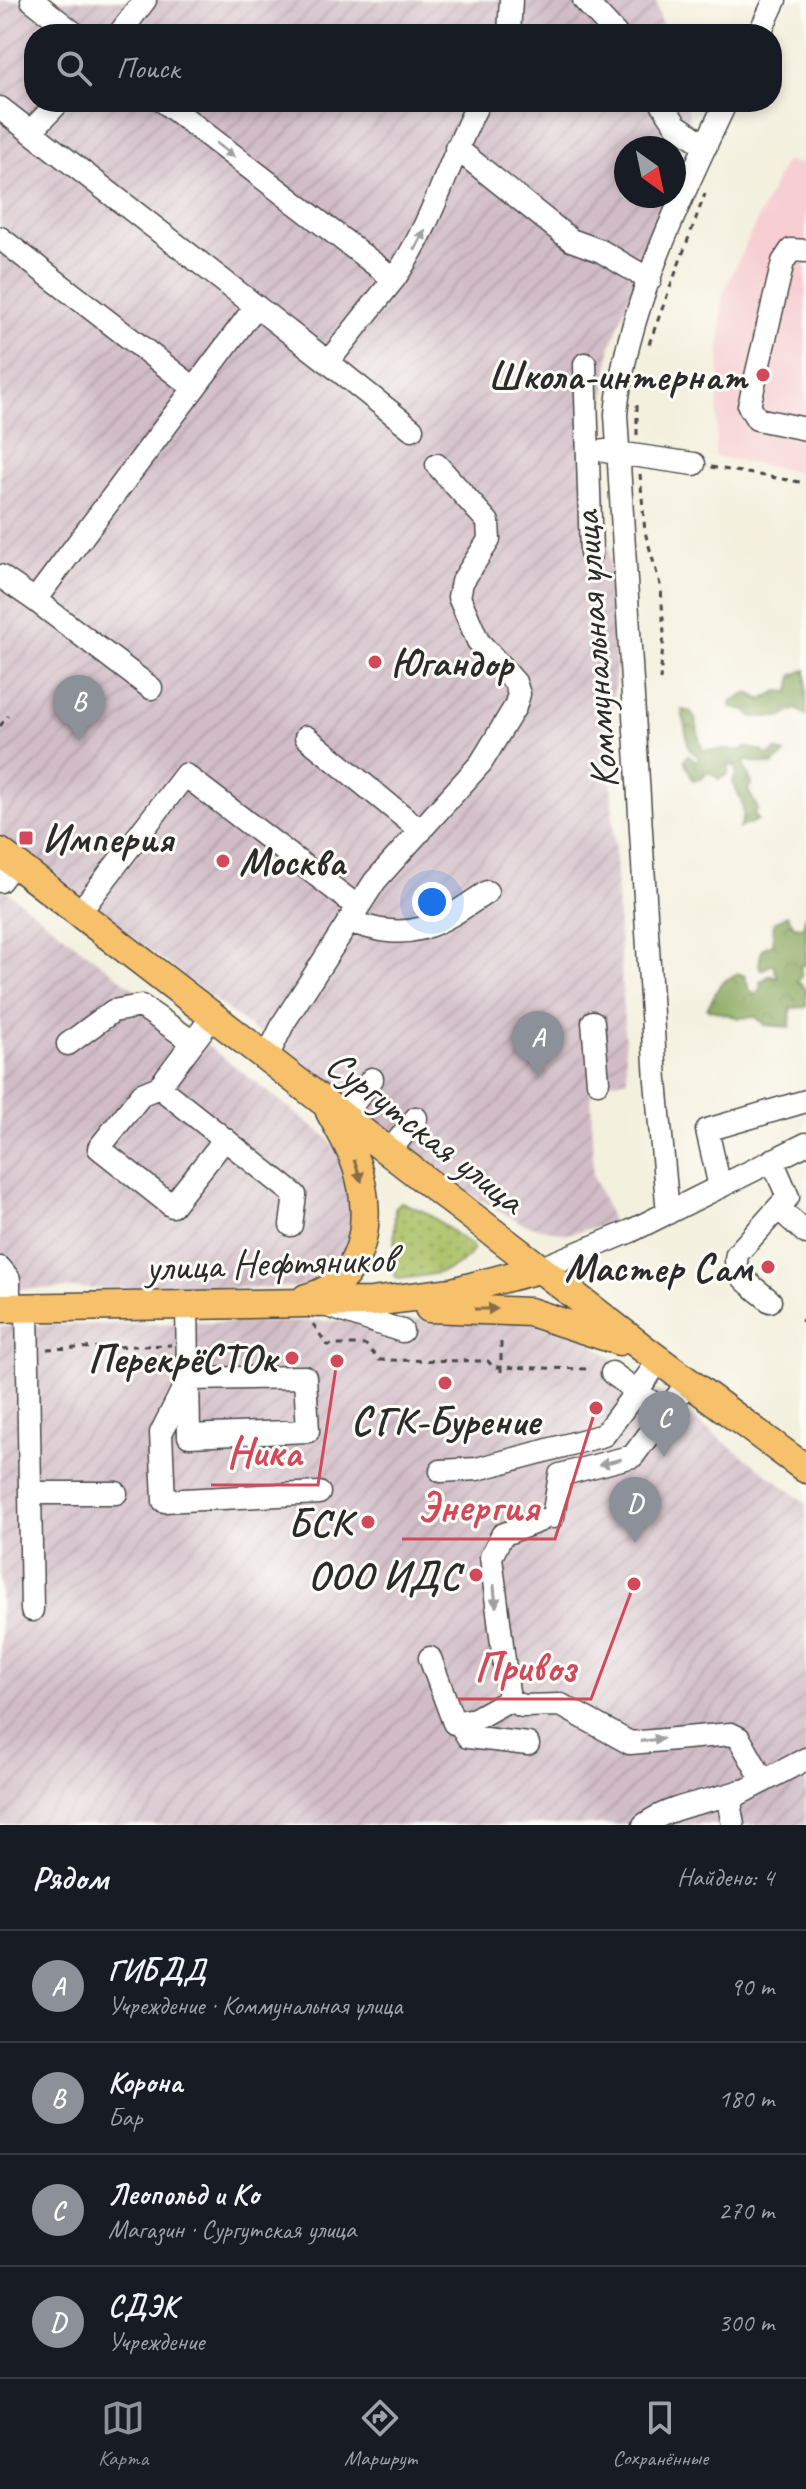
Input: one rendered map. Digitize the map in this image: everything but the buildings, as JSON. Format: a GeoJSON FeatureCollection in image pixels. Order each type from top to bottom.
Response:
{"type":"FeatureCollection","features":[{"type":"Feature","properties":{"kind":"main road","name":"Сургутская улица"},"geometry":{"type":"LineString","coordinates":[[5,865],[79,913],[539,1269],[806,1469]]}},
{"type":"Feature","properties":{"kind":"main road"},"geometry":{"type":"LineString","coordinates":[[278,1304],[317,1295],[339,1284],[351,1271],[363,1237],[362,1184],[333,1109]]}},
{"type":"Feature","properties":{"kind":"main road","name":"улица Нефтяников"},"geometry":{"type":"LineString","coordinates":[[12,1308],[187,1315],[278,1304],[319,1314],[452,1292],[539,1269]]}},
{"type":"Feature","properties":{"kind":"main road"},"geometry":{"type":"LineString","coordinates":[[319,1314],[530,1312],[653,1356]]}},
{"type":"Feature","properties":{"kind":"street"},"geometry":{"type":"LineString","coordinates":[[32,0],[62,24]]}},
{"type":"Feature","properties":{"kind":"street"},"geometry":{"type":"LineString","coordinates":[[127,24],[145,0]]}},
{"type":"Feature","properties":{"kind":"street"},"geometry":{"type":"LineString","coordinates":[[510,24],[511,0]]}},
{"type":"Feature","properties":{"kind":"street"},"geometry":{"type":"LineString","coordinates":[[584,0],[607,24]]}},
{"type":"Feature","properties":{"kind":"street"},"geometry":{"type":"LineString","coordinates":[[764,24],[775,0]]}},
{"type":"Feature","properties":{"kind":"street"},"geometry":{"type":"LineString","coordinates":[[0,108],[412,429]]}},
{"type":"Feature","properties":{"kind":"street"},"geometry":{"type":"LineString","coordinates":[[31,131],[49,112]]}},
{"type":"Feature","properties":{"kind":"street"},"geometry":{"type":"LineString","coordinates":[[177,112],[394,279]]}},
{"type":"Feature","properties":{"kind":"street"},"geometry":{"type":"LineString","coordinates":[[328,362],[417,248],[436,206],[456,148],[474,112]]}},
{"type":"Feature","properties":{"kind":"street"},"geometry":{"type":"LineString","coordinates":[[668,112],[676,125],[706,146]]}},
{"type":"Feature","properties":{"kind":"street","name":"Коммунальная улица"},"geometry":{"type":"LineString","coordinates":[[668,1213],[657,1138],[628,453],[616,414],[624,360],[650,280],[721,112]]}},
{"type":"Feature","properties":{"kind":"street"},"geometry":{"type":"LineString","coordinates":[[456,148],[571,240],[601,251],[650,280]]}},
{"type":"Feature","properties":{"kind":"street"},"geometry":{"type":"LineString","coordinates":[[0,238],[194,388]]}},
{"type":"Feature","properties":{"kind":"street"},"geometry":{"type":"LineString","coordinates":[[806,251],[791,250],[783,262],[749,406],[757,419],[806,429]]}},
{"type":"Feature","properties":{"kind":"street"},"geometry":{"type":"LineString","coordinates":[[35,600],[256,306]]}},
{"type":"Feature","properties":{"kind":"street"},"geometry":{"type":"LineString","coordinates":[[585,364],[591,553]]}},
{"type":"Feature","properties":{"kind":"street"},"geometry":{"type":"LineString","coordinates":[[588,452],[628,453],[694,464]]}},
{"type":"Feature","properties":{"kind":"street"},"geometry":{"type":"LineString","coordinates":[[267,1057],[284,1022],[353,914],[390,861],[481,763],[515,707],[519,694],[515,682],[478,641],[459,597],[462,582],[489,540],[488,522],[437,465]]}},
{"type":"Feature","properties":{"kind":"street"},"geometry":{"type":"LineString","coordinates":[[0,576],[151,688]]}},
{"type":"Feature","properties":{"kind":"street"},"geometry":{"type":"LineString","coordinates":[[306,737],[421,831]]}},
{"type":"Feature","properties":{"kind":"street"},"geometry":{"type":"LineString","coordinates":[[79,913],[132,854],[185,775],[353,914],[380,932],[417,932],[433,927],[487,892]]}},
{"type":"Feature","properties":{"kind":"street"},"geometry":{"type":"LineString","coordinates":[[68,1044],[113,1011],[141,1006],[193,1042]]}},
{"type":"Feature","properties":{"kind":"street"},"geometry":{"type":"LineString","coordinates":[[213,1016],[159,1087],[142,1094],[99,1148],[172,1206],[225,1139]]}},
{"type":"Feature","properties":{"kind":"street"},"geometry":{"type":"LineString","coordinates":[[593,1022],[598,1082]]}},
{"type":"Feature","properties":{"kind":"street"},"geometry":{"type":"LineString","coordinates":[[333,1109],[372,1079]]}},
{"type":"Feature","properties":{"kind":"street"},"geometry":{"type":"LineString","coordinates":[[159,1087],[295,1195],[291,1225]]}},
{"type":"Feature","properties":{"kind":"street"},"geometry":{"type":"LineString","coordinates":[[720,1187],[707,1130],[806,1101]]}},
{"type":"Feature","properties":{"kind":"street"},"geometry":{"type":"LineString","coordinates":[[389,1152],[416,1118]]}},
{"type":"Feature","properties":{"kind":"street"},"geometry":{"type":"LineString","coordinates":[[539,1269],[668,1213],[806,1144]]}},
{"type":"Feature","properties":{"kind":"street"},"geometry":{"type":"LineString","coordinates":[[770,1301],[737,1272],[735,1263],[737,1254],[788,1197],[772,1160]]}},
{"type":"Feature","properties":{"kind":"street"},"geometry":{"type":"LineString","coordinates":[[778,1208],[806,1233]]}},
{"type":"Feature","properties":{"kind":"street"},"geometry":{"type":"LineString","coordinates":[[0,1268],[9,1279],[12,1308],[27,1345],[32,1610]]}},
{"type":"Feature","properties":{"kind":"street"},"geometry":{"type":"LineString","coordinates":[[319,1314],[402,1331]]}},
{"type":"Feature","properties":{"kind":"street"},"geometry":{"type":"LineString","coordinates":[[187,1315],[188,1379],[189,1436],[308,1431],[305,1377],[188,1379]]}},
{"type":"Feature","properties":{"kind":"street"},"geometry":{"type":"LineString","coordinates":[[441,1471],[477,1469],[604,1435],[637,1391],[653,1356]]}},
{"type":"Feature","properties":{"kind":"street"},"geometry":{"type":"LineString","coordinates":[[612,1373],[666,1413]]}},
{"type":"Feature","properties":{"kind":"street"},"geometry":{"type":"LineString","coordinates":[[188,1379],[161,1433],[164,1501],[319,1493]]}},
{"type":"Feature","properties":{"kind":"street"},"geometry":{"type":"LineString","coordinates":[[509,1700],[491,1557],[502,1535],[547,1518],[560,1475],[633,1456],[688,1382]]}},
{"type":"Feature","properties":{"kind":"street"},"geometry":{"type":"LineString","coordinates":[[30,1493],[116,1493]]}},
{"type":"Feature","properties":{"kind":"street"},"geometry":{"type":"LineString","coordinates":[[430,1658],[454,1723],[475,1719],[509,1700]]}},
{"type":"Feature","properties":{"kind":"street"},"geometry":{"type":"LineString","coordinates":[[509,1700],[522,1706],[561,1705],[630,1743],[731,1734],[739,1738],[763,1780]]}},
{"type":"Feature","properties":{"kind":"street"},"geometry":{"type":"LineString","coordinates":[[459,1723],[468,1737],[528,1744]]}},
{"type":"Feature","properties":{"kind":"street"},"geometry":{"type":"LineString","coordinates":[[654,1821],[741,1791],[806,1759]]}},
{"type":"Feature","properties":{"kind":"street"},"geometry":{"type":"LineString","coordinates":[[733,1825],[731,1801],[741,1791]]}},
{"type":"Feature","properties":{"kind":"path"},"geometry":{"type":"LineString","coordinates":[[646,358],[708,187]]}},
{"type":"Feature","properties":{"kind":"path"},"geometry":{"type":"LineString","coordinates":[[638,401],[628,453],[661,588],[664,634],[660,680]]}},
{"type":"Feature","properties":{"kind":"path"},"geometry":{"type":"LineString","coordinates":[[694,464],[806,483]]}},
{"type":"Feature","properties":{"kind":"path"},"geometry":{"type":"LineString","coordinates":[[0,726],[8,716]]}},
{"type":"Feature","properties":{"kind":"path"},"geometry":{"type":"LineString","coordinates":[[319,1314],[327,1345],[366,1345],[379,1360],[488,1361],[493,1367],[501,1369],[588,1369]]}},
{"type":"Feature","properties":{"kind":"path"},"geometry":{"type":"LineString","coordinates":[[27,1345],[49,1350],[178,1345],[187,1315]]}},
{"type":"Feature","properties":{"kind":"path"},"geometry":{"type":"LineString","coordinates":[[501,1341],[501,1369]]}},
{"type":"Feature","properties":{"kind":"shaded area"},"geometry":{"type":"Polygon","coordinates":[[[0,0],[655,0],[662,24],[24,24],[24,112],[688,112],[683,136],[614,136],[614,208],[662,208],[610,349],[602,425],[616,668],[609,742],[627,1080],[591,1083],[593,1175],[613,1223],[567,1234],[523,1224],[463,1190],[0,836],[0,0]]]}},
{"type":"Feature","properties":{"kind":"shaded area","name":"Школа-интернат"},"geometry":{"type":"Polygon","coordinates":[[[785,161],[806,165],[806,473],[715,457],[723,293],[785,161]]]}},
{"type":"Feature","properties":{"kind":"shaded area"},"geometry":{"type":"Polygon","coordinates":[[[0,886],[328,1138],[341,1158],[354,1210],[344,1261],[315,1287],[0,1289],[0,886]]]}},
{"type":"Feature","properties":{"kind":"shaded area"},"geometry":{"type":"Polygon","coordinates":[[[522,1318],[584,1337],[806,1503],[806,1825],[0,1825],[0,1326],[522,1318]]]}},
{"type":"Feature","properties":{"kind":"green space"},"geometry":{"type":"Polygon","coordinates":[[[806,670],[806,715],[796,709],[783,717],[753,717],[746,710],[731,707],[732,701],[749,693],[762,700],[778,691],[790,692],[793,675],[806,670]]]}},
{"type":"Feature","properties":{"kind":"green space"},"geometry":{"type":"Polygon","coordinates":[[[682,710],[691,712],[694,717],[703,750],[740,750],[745,747],[762,751],[767,756],[776,750],[785,754],[772,765],[747,761],[743,764],[752,783],[748,790],[758,809],[754,813],[758,820],[739,828],[743,811],[732,783],[737,774],[735,766],[729,766],[728,774],[719,779],[708,771],[701,779],[693,780],[684,760],[688,755],[697,762],[699,757],[689,749],[682,710]]]}},
{"type":"Feature","properties":{"kind":"green space"},"geometry":{"type":"Polygon","coordinates":[[[806,914],[806,964],[800,966],[802,977],[797,981],[806,989],[806,1007],[791,1008],[790,1027],[765,1025],[756,1017],[739,1018],[707,1009],[721,983],[738,973],[745,976],[749,990],[756,995],[761,989],[760,982],[770,975],[778,978],[773,964],[761,970],[762,949],[772,944],[774,922],[787,915],[794,926],[803,927],[806,914]]]}},
{"type":"Feature","properties":{"kind":"green space"},"geometry":{"type":"Polygon","coordinates":[[[401,1202],[427,1213],[474,1250],[450,1269],[398,1279],[394,1276],[395,1208],[401,1202]]]}},
{"type":"Feature","properties":{"kind":"place","name":"Школа-интернат"},"geometry":{"type":"Point","coordinates":[763,375]}},
{"type":"Feature","properties":{"kind":"place","name":"Югандор"},"geometry":{"type":"Point","coordinates":[375,662]}},
{"type":"Feature","properties":{"kind":"place","name":"Корона"},"geometry":{"type":"Point","coordinates":[79,741]}},
{"type":"Feature","properties":{"kind":"place","name":"Империя"},"geometry":{"type":"Point","coordinates":[26,838]}},
{"type":"Feature","properties":{"kind":"place","name":"Москва"},"geometry":{"type":"Point","coordinates":[223,861]}},
{"type":"Feature","properties":{"kind":"place","name":"ГИБДД"},"geometry":{"type":"Point","coordinates":[538,1077]}},
{"type":"Feature","properties":{"kind":"place","name":"Мастер Сам"},"geometry":{"type":"Point","coordinates":[768,1267]}},
{"type":"Feature","properties":{"kind":"place","name":"ПерекрёСТОк"},"geometry":{"type":"Point","coordinates":[292,1358]}},
{"type":"Feature","properties":{"kind":"place","name":"Ника"},"geometry":{"type":"Point","coordinates":[337,1361]}},
{"type":"Feature","properties":{"kind":"place","name":"СГК-Бурение"},"geometry":{"type":"Point","coordinates":[445,1383]}},
{"type":"Feature","properties":{"kind":"place","name":"Энергия"},"geometry":{"type":"Point","coordinates":[596,1408]}},
{"type":"Feature","properties":{"kind":"place","name":"Леопольд и Ко"},"geometry":{"type":"Point","coordinates":[664,1457]}},
{"type":"Feature","properties":{"kind":"place","name":"БСК"},"geometry":{"type":"Point","coordinates":[368,1522]}},
{"type":"Feature","properties":{"kind":"place","name":"СДЭК"},"geometry":{"type":"Point","coordinates":[635,1543]}},
{"type":"Feature","properties":{"kind":"place","name":"ООО ИДС"},"geometry":{"type":"Point","coordinates":[476,1575]}},
{"type":"Feature","properties":{"kind":"place","name":"Привоз"},"geometry":{"type":"Point","coordinates":[634,1584]}}]}
